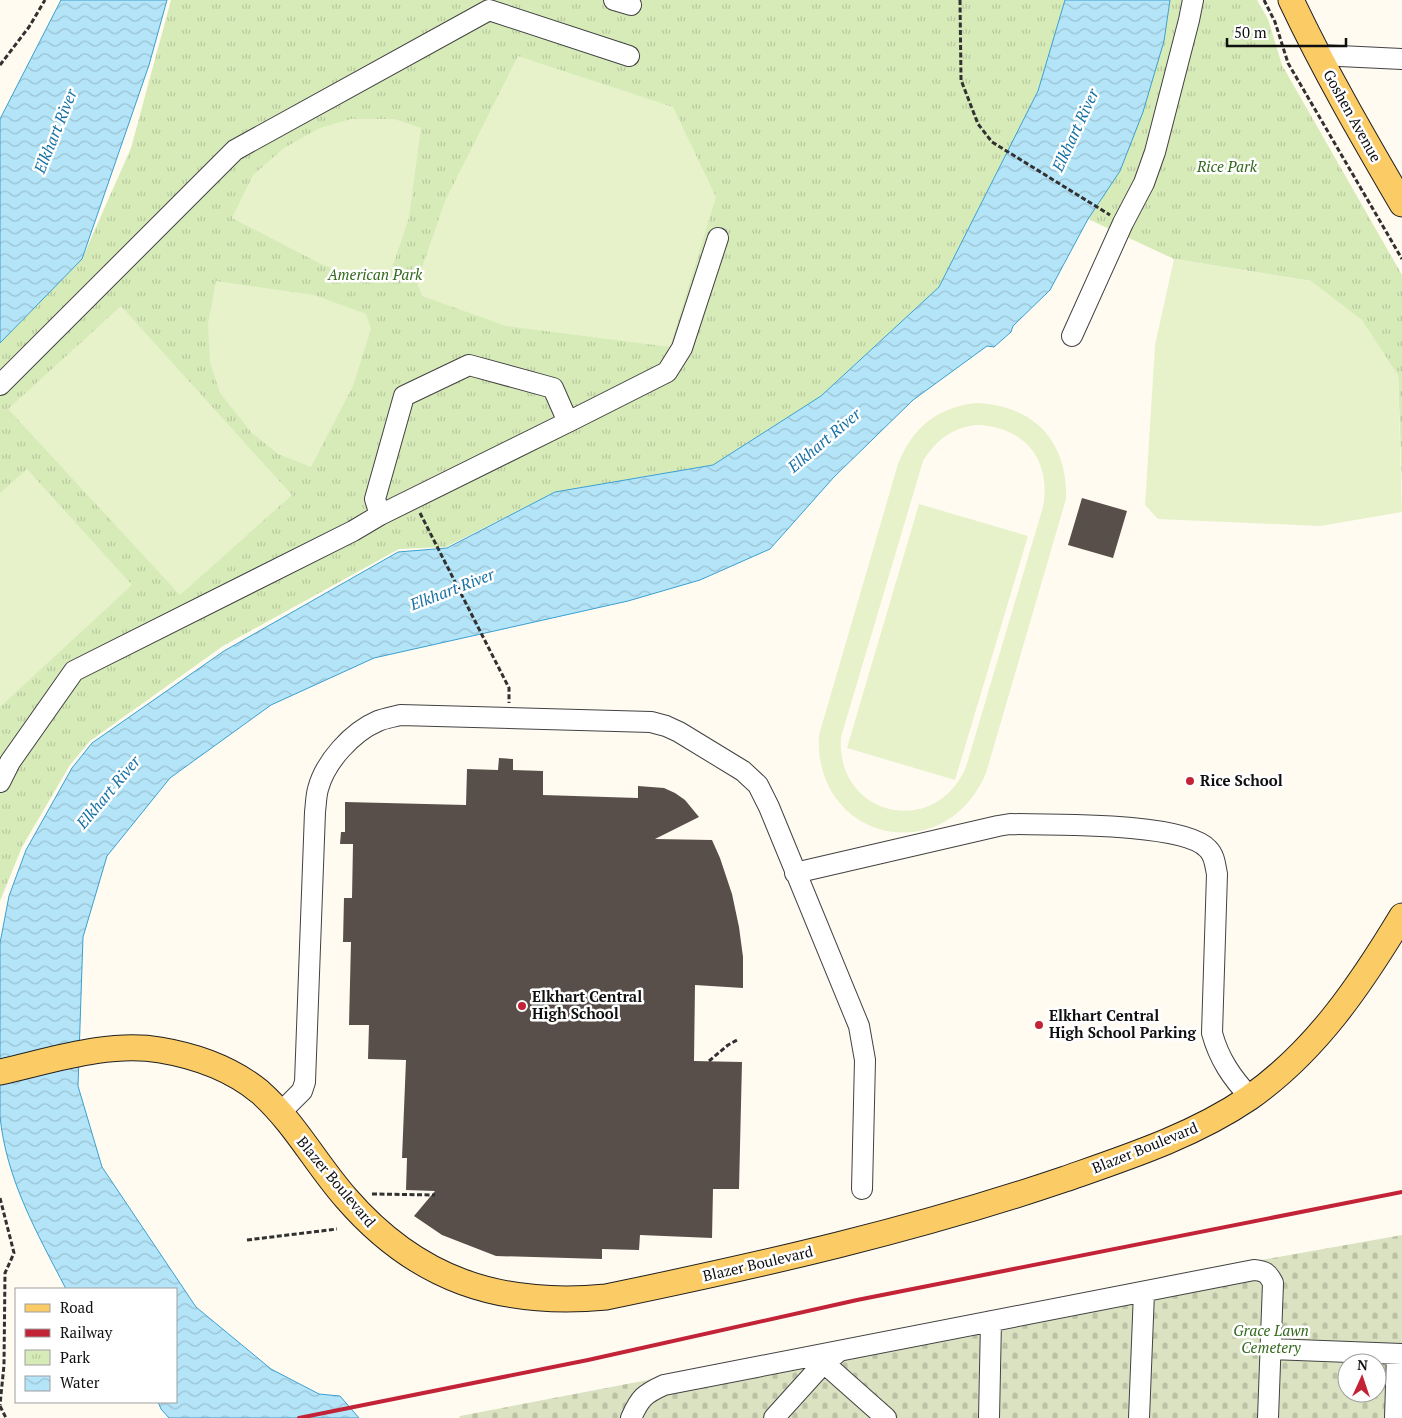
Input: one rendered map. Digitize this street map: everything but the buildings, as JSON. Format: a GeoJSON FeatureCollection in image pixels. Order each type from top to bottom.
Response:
{"type":"FeatureCollection","features":[{"type":"Feature","properties":{"kind":"main road","name":"Goshen Avenue"},"geometry":{"type":"LineString","coordinates":[[1292,0],[1342,99],[1402,204]]}},
{"type":"Feature","properties":{"kind":"main road","name":"Blazer Boulevard"},"geometry":{"type":"LineString","coordinates":[[0,1072],[93,1051],[126,1047],[159,1049],[210,1063],[233,1074],[260,1092],[280,1113],[345,1197],[377,1231],[406,1254],[438,1272],[502,1294],[572,1300],[622,1294],[828,1248],[914,1226],[982,1206],[1143,1152],[1207,1124],[1250,1097],[1277,1076],[1318,1036],[1336,1016],[1382,950],[1402,916]]}},
{"type":"Feature","properties":{"kind":"street"},"geometry":{"type":"LineString","coordinates":[[1072,336],[1123,223],[1144,183],[1155,152],[1189,20],[1192,0]]}},
{"type":"Feature","properties":{"kind":"street"},"geometry":{"type":"LineString","coordinates":[[0,385],[236,150],[497,5],[629,56]]}},
{"type":"Feature","properties":{"kind":"street"},"geometry":{"type":"LineString","coordinates":[[1319,55],[1402,59]]}},
{"type":"Feature","properties":{"kind":"street"},"geometry":{"type":"LineString","coordinates":[[0,782],[10,762],[74,671],[353,531],[380,515],[667,372],[682,348],[718,238]]}},
{"type":"Feature","properties":{"kind":"street"},"geometry":{"type":"LineString","coordinates":[[380,515],[376,499],[404,396],[469,365],[553,388],[568,422]]}},
{"type":"Feature","properties":{"kind":"street"},"geometry":{"type":"LineString","coordinates":[[280,1113],[302,1091],[305,1082],[315,812],[318,788],[327,766],[343,747],[359,733],[377,722],[400,715],[651,722],[679,732],[743,772],[758,785],[769,807],[863,1041],[865,1060],[862,1189]]}},
{"type":"Feature","properties":{"kind":"street"},"geometry":{"type":"LineString","coordinates":[[795,873],[1010,824],[1128,827],[1182,836],[1199,842],[1208,849],[1214,858],[1217,874],[1212,1033],[1224,1065],[1250,1097]]}},
{"type":"Feature","properties":{"kind":"street"},"geometry":{"type":"LineString","coordinates":[[631,1418],[638,1401],[648,1392],[664,1385],[1254,1270],[1264,1271],[1269,1275],[1273,1283],[1268,1418]]}},
{"type":"Feature","properties":{"kind":"street"},"geometry":{"type":"LineString","coordinates":[[1139,1418],[1144,1292]]}},
{"type":"Feature","properties":{"kind":"street"},"geometry":{"type":"LineString","coordinates":[[989,1418],[991,1321]]}},
{"type":"Feature","properties":{"kind":"street"},"geometry":{"type":"LineString","coordinates":[[1271,1349],[1400,1354],[1395,1418]]}},
{"type":"Feature","properties":{"kind":"street"},"geometry":{"type":"LineString","coordinates":[[774,1418],[824,1364],[841,1351]]}},
{"type":"Feature","properties":{"kind":"street"},"geometry":{"type":"LineString","coordinates":[[824,1364],[886,1418]]}},
{"type":"Feature","properties":{"kind":"path"},"geometry":{"type":"LineString","coordinates":[[0,65],[29,27],[45,0]]}},
{"type":"Feature","properties":{"kind":"path"},"geometry":{"type":"LineString","coordinates":[[960,0],[961,80],[978,124],[992,142],[1112,216]]}},
{"type":"Feature","properties":{"kind":"path"},"geometry":{"type":"LineString","coordinates":[[1264,0],[1275,22],[1288,63],[1402,259]]}},
{"type":"Feature","properties":{"kind":"path"},"geometry":{"type":"LineString","coordinates":[[430,532],[509,688],[508,717]]}},
{"type":"Feature","properties":{"kind":"path"},"geometry":{"type":"LineString","coordinates":[[709,1061],[728,1045],[738,1040]]}},
{"type":"Feature","properties":{"kind":"path"},"geometry":{"type":"LineString","coordinates":[[372,1194],[435,1195]]}},
{"type":"Feature","properties":{"kind":"path"},"geometry":{"type":"LineString","coordinates":[[0,1198],[14,1253],[5,1273],[4,1365],[0,1406],[6,1418]]}},
{"type":"Feature","properties":{"kind":"path"},"geometry":{"type":"LineString","coordinates":[[247,1240],[337,1229]]}},
{"type":"Feature","properties":{"kind":"green space","name":"American Park"},"geometry":{"type":"Polygon","coordinates":[[[171,0],[1065,0],[1038,91],[939,287],[821,396],[713,465],[555,492],[446,547],[399,549],[223,646],[90,741],[70,765],[22,847],[0,901],[0,343],[82,259],[131,148],[171,0]]]}},
{"type":"Feature","properties":{"kind":"green space","name":"Rice Park"},"geometry":{"type":"Polygon","coordinates":[[[1170,0],[1257,0],[1268,19],[1282,65],[1402,275],[1402,488],[1398,375],[1311,281],[1174,259],[1088,219],[1120,171],[1143,112],[1164,41],[1170,0]]]}},
{"type":"Feature","properties":{"kind":"green space"},"geometry":{"type":"Polygon","coordinates":[[[518,56],[673,107],[716,197],[670,347],[506,326],[422,296],[417,282],[445,201],[518,56]]]}},
{"type":"Feature","properties":{"kind":"green space"},"geometry":{"type":"Polygon","coordinates":[[[351,119],[394,119],[421,128],[409,218],[390,274],[377,283],[323,265],[232,218],[253,175],[284,148],[320,128],[351,119]]]}},
{"type":"Feature","properties":{"kind":"green space"},"geometry":{"type":"Polygon","coordinates":[[[1174,259],[1311,281],[1362,320],[1398,375],[1402,512],[1320,526],[1158,519],[1145,505],[1155,345],[1174,259]]]}},
{"type":"Feature","properties":{"kind":"green space"},"geometry":{"type":"Polygon","coordinates":[[[216,281],[314,295],[366,314],[371,329],[353,386],[311,467],[278,454],[252,433],[220,393],[210,363],[208,324],[216,281]]]}},
{"type":"Feature","properties":{"kind":"green space"},"geometry":{"type":"Polygon","coordinates":[[[121,306],[292,495],[180,595],[8,409],[121,306]]]}},
{"type":"Feature","properties":{"kind":"green space"},"geometry":{"type":"Polygon","coordinates":[[[976,403],[996,405],[1030,419],[1043,430],[1061,460],[1065,478],[1066,499],[986,773],[967,804],[942,823],[914,832],[885,830],[858,819],[837,799],[823,771],[819,735],[898,464],[904,451],[919,430],[938,415],[949,409],[976,403]],[[976,425],[952,432],[933,447],[923,461],[841,737],[843,764],[854,785],[870,800],[890,809],[911,810],[933,804],[951,790],[966,767],[1043,507],[1045,490],[1043,474],[1031,449],[1021,439],[993,427],[976,425]]]}},
{"type":"Feature","properties":{"kind":"green space"},"geometry":{"type":"Polygon","coordinates":[[[27,469],[132,585],[0,707],[0,493],[27,469]]]}},
{"type":"Feature","properties":{"kind":"green space"},"geometry":{"type":"Polygon","coordinates":[[[919,504],[1028,536],[955,780],[847,748],[919,504]]]}},
{"type":"Feature","properties":{"kind":"green space","name":"Grace Lawn Cemetery"},"geometry":{"type":"Polygon","coordinates":[[[1402,1235],[1402,1418],[459,1418],[460,1416],[982,1316],[1244,1263],[1402,1235]]]}},
{"type":"Feature","properties":{"kind":"water","name":"Elkhart River"},"geometry":{"type":"Polygon","coordinates":[[[61,0],[167,0],[149,65],[82,259],[0,343],[0,119],[61,0]]]}},
{"type":"Feature","properties":{"kind":"water","name":"Elkhart River"},"geometry":{"type":"Polygon","coordinates":[[[1065,0],[1170,0],[1164,41],[1143,112],[1120,171],[1088,219],[1050,290],[1013,326],[1011,332],[994,347],[987,346],[913,400],[834,477],[770,549],[700,580],[628,601],[374,658],[271,705],[170,778],[107,856],[83,937],[78,1086],[102,1167],[196,1307],[271,1369],[319,1394],[340,1396],[359,1418],[169,1418],[158,1403],[178,1403],[178,1288],[65,1288],[24,1205],[3,1139],[0,1116],[0,943],[9,896],[26,850],[72,768],[92,743],[224,651],[398,552],[447,548],[555,492],[713,465],[821,396],[939,287],[1038,91],[1065,0]]]}},
{"type":"Feature","properties":{"kind":"railway"},"geometry":{"type":"LineString","coordinates":[[299,1418],[588,1360],[857,1300],[1402,1192]]}},
{"type":"Feature","properties":{"kind":"place","name":"Rice School"},"geometry":{"type":"Point","coordinates":[1190,781]}},
{"type":"Feature","properties":{"kind":"place","name":"Elkhart Central High School"},"geometry":{"type":"Point","coordinates":[522,1006]}},
{"type":"Feature","properties":{"kind":"place","name":"Elkhart Central High School Parking"},"geometry":{"type":"Point","coordinates":[1039,1025]}}]}
